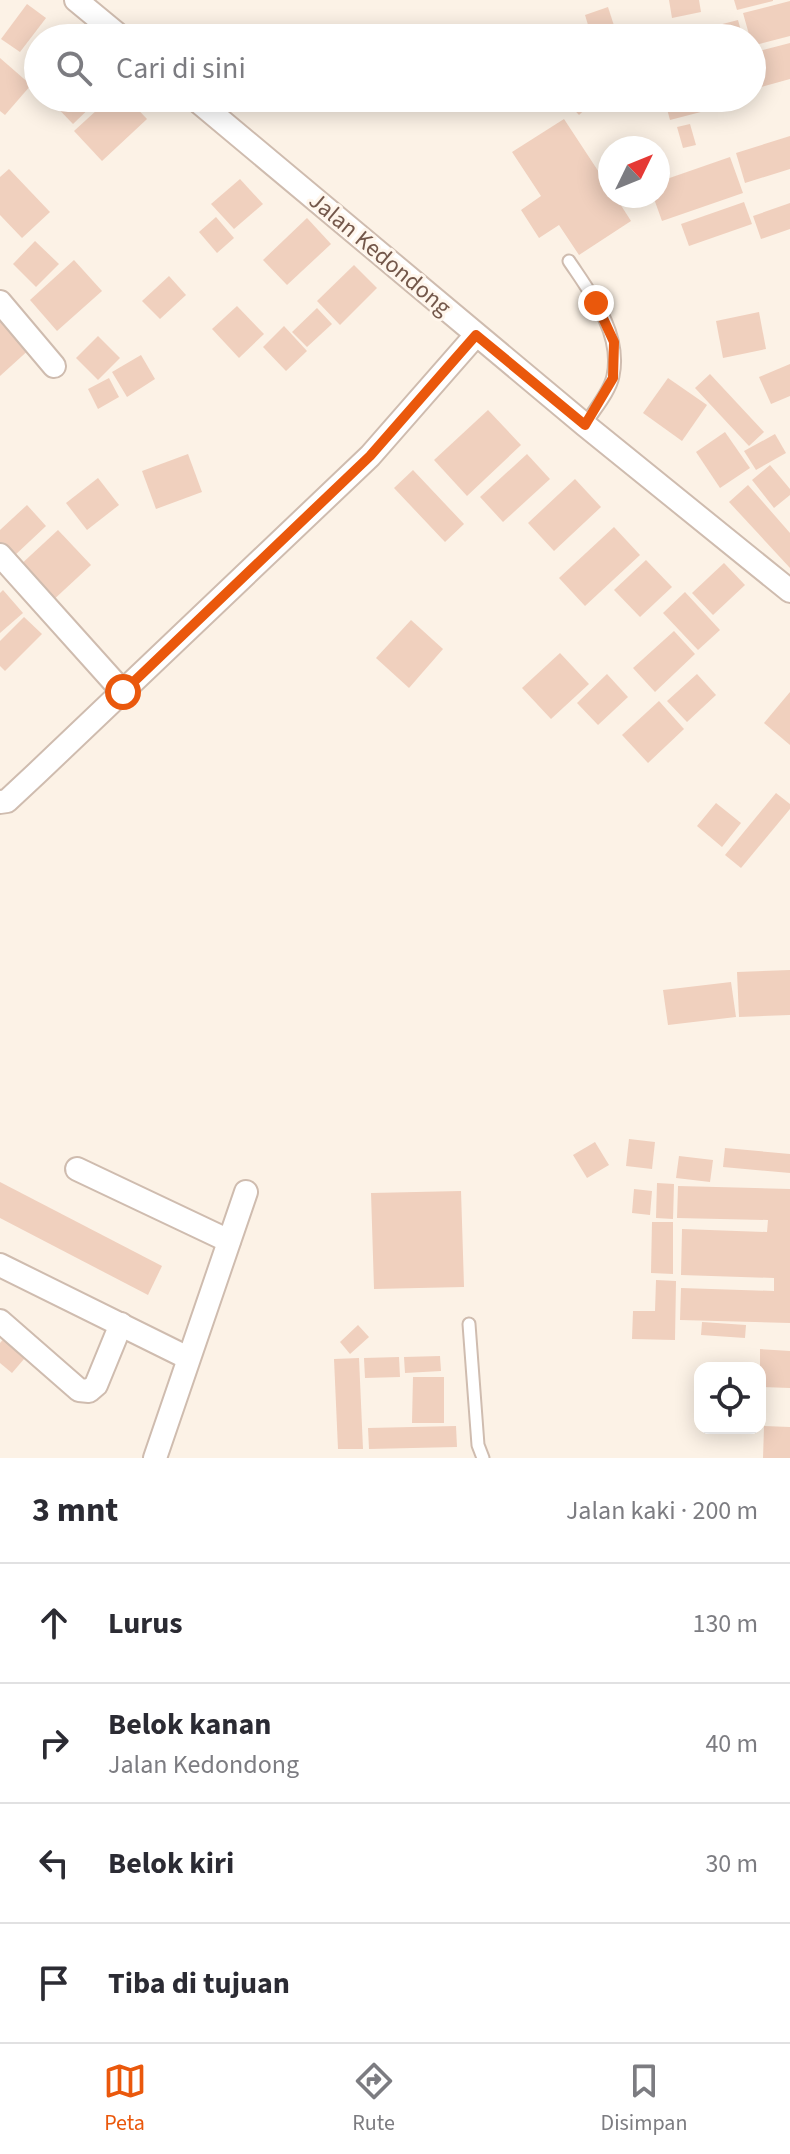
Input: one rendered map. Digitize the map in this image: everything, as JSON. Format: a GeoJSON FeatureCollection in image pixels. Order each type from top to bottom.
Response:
{"type":"FeatureCollection","features":[{"type":"Feature","properties":{"kind":"street"},"geometry":{"type":"LineString","coordinates":[[76,0],[105,24]]}},
{"type":"Feature","properties":{"kind":"street","name":"Jalan Kedondong"},"geometry":{"type":"LineString","coordinates":[[211,112],[476,335],[790,591]]}},
{"type":"Feature","properties":{"kind":"street"},"geometry":{"type":"LineString","coordinates":[[0,302],[54,366]]}},
{"type":"Feature","properties":{"kind":"street"},"geometry":{"type":"LineString","coordinates":[[0,802],[7,801],[370,456],[476,335]]}},
{"type":"Feature","properties":{"kind":"street"},"geometry":{"type":"LineString","coordinates":[[0,555],[123,692]]}},
{"type":"Feature","properties":{"kind":"street"},"geometry":{"type":"LineString","coordinates":[[77,1169],[229,1241]]}},
{"type":"Feature","properties":{"kind":"street"},"geometry":{"type":"LineString","coordinates":[[155,1458],[246,1192]]}},
{"type":"Feature","properties":{"kind":"street"},"geometry":{"type":"LineString","coordinates":[[0,1265],[188,1358]]}},
{"type":"Feature","properties":{"kind":"street"},"geometry":{"type":"LineString","coordinates":[[0,1321],[79,1390],[89,1391],[96,1385],[121,1324]]}},
{"type":"Feature","properties":{"kind":"lane"},"geometry":{"type":"LineString","coordinates":[[569,261],[596,303],[614,342],[613,378],[585,425]]}},
{"type":"Feature","properties":{"kind":"lane"},"geometry":{"type":"LineString","coordinates":[[469,1324],[478,1445],[483,1458]]}},
{"type":"Feature","properties":{"kind":"building"},"geometry":{"type":"Polygon","coordinates":[[[669,0],[699,0],[701,12],[672,18],[669,0]]]}},
{"type":"Feature","properties":{"kind":"building"},"geometry":{"type":"Polygon","coordinates":[[[734,0],[773,0],[773,1],[737,10],[734,0]]]}},
{"type":"Feature","properties":{"kind":"building"},"geometry":{"type":"Polygon","coordinates":[[[790,1],[790,36],[766,42],[766,24],[746,24],[743,13],[790,1]]]}},
{"type":"Feature","properties":{"kind":"building"},"geometry":{"type":"Polygon","coordinates":[[[27,4],[46,18],[41,24],[24,24],[24,47],[20,52],[1,39],[27,4]]]}},
{"type":"Feature","properties":{"kind":"building"},"geometry":{"type":"Polygon","coordinates":[[[608,7],[613,24],[588,24],[585,15],[608,7]]]}},
{"type":"Feature","properties":{"kind":"building"},"geometry":{"type":"Polygon","coordinates":[[[790,43],[790,79],[766,86],[766,49],[790,43]]]}},
{"type":"Feature","properties":{"kind":"building"},"geometry":{"type":"Polygon","coordinates":[[[0,58],[24,79],[24,93],[5,115],[0,111],[0,58]]]}},
{"type":"Feature","properties":{"kind":"building"},"geometry":{"type":"Polygon","coordinates":[[[61,112],[85,112],[73,124],[61,112]]]}},
{"type":"Feature","properties":{"kind":"building"},"geometry":{"type":"Polygon","coordinates":[[[95,112],[140,112],[147,119],[102,161],[74,131],[95,112]]]}},
{"type":"Feature","properties":{"kind":"building"},"geometry":{"type":"Polygon","coordinates":[[[668,112],[701,112],[670,120],[668,112]]]}},
{"type":"Feature","properties":{"kind":"building"},"geometry":{"type":"Polygon","coordinates":[[[564,119],[598,171],[598,208],[623,208],[631,221],[579,255],[559,225],[539,238],[521,210],[541,196],[512,152],[564,119]]]}},
{"type":"Feature","properties":{"kind":"building"},"geometry":{"type":"Polygon","coordinates":[[[690,124],[696,145],[683,148],[677,127],[690,124]]]}},
{"type":"Feature","properties":{"kind":"building"},"geometry":{"type":"Polygon","coordinates":[[[790,136],[790,169],[745,183],[736,153],[790,136]]]}},
{"type":"Feature","properties":{"kind":"building"},"geometry":{"type":"Polygon","coordinates":[[[730,157],[743,193],[662,221],[657,208],[670,208],[670,178],[730,157]]]}},
{"type":"Feature","properties":{"kind":"building"},"geometry":{"type":"Polygon","coordinates":[[[9,169],[50,212],[22,238],[0,215],[0,177],[9,169]]]}},
{"type":"Feature","properties":{"kind":"building"},"geometry":{"type":"Polygon","coordinates":[[[240,179],[263,204],[234,229],[211,204],[240,179]]]}},
{"type":"Feature","properties":{"kind":"building"},"geometry":{"type":"Polygon","coordinates":[[[744,202],[752,224],[689,246],[681,224],[744,202]]]}},
{"type":"Feature","properties":{"kind":"building"},"geometry":{"type":"Polygon","coordinates":[[[790,203],[790,229],[761,239],[753,216],[790,203]]]}},
{"type":"Feature","properties":{"kind":"building"},"geometry":{"type":"Polygon","coordinates":[[[216,217],[234,238],[217,253],[199,232],[216,217]]]}},
{"type":"Feature","properties":{"kind":"building"},"geometry":{"type":"Polygon","coordinates":[[[307,218],[331,244],[287,285],[263,260],[307,218]]]}},
{"type":"Feature","properties":{"kind":"building"},"geometry":{"type":"Polygon","coordinates":[[[35,241],[59,264],[36,287],[13,264],[35,241]]]}},
{"type":"Feature","properties":{"kind":"building"},"geometry":{"type":"Polygon","coordinates":[[[74,260],[102,291],[57,331],[30,300],[74,260]]]}},
{"type":"Feature","properties":{"kind":"building"},"geometry":{"type":"Polygon","coordinates":[[[354,265],[377,288],[340,325],[317,301],[354,265]]]}},
{"type":"Feature","properties":{"kind":"building"},"geometry":{"type":"Polygon","coordinates":[[[169,276],[186,295],[160,319],[142,301],[169,276]]]}},
{"type":"Feature","properties":{"kind":"building"},"geometry":{"type":"Polygon","coordinates":[[[237,306],[264,334],[239,358],[212,329],[237,306]]]}},
{"type":"Feature","properties":{"kind":"building"},"geometry":{"type":"Polygon","coordinates":[[[317,308],[332,324],[307,347],[292,332],[317,308]]]}},
{"type":"Feature","properties":{"kind":"building"},"geometry":{"type":"Polygon","coordinates":[[[0,311],[32,347],[0,376],[0,311]]]}},
{"type":"Feature","properties":{"kind":"building"},"geometry":{"type":"Polygon","coordinates":[[[759,312],[766,349],[723,358],[716,321],[759,312]]]}},
{"type":"Feature","properties":{"kind":"building"},"geometry":{"type":"Polygon","coordinates":[[[284,326],[307,351],[286,371],[263,347],[284,326]]]}},
{"type":"Feature","properties":{"kind":"building"},"geometry":{"type":"Polygon","coordinates":[[[98,336],[120,358],[98,380],[76,358],[98,336]]]}},
{"type":"Feature","properties":{"kind":"building"},"geometry":{"type":"Polygon","coordinates":[[[141,355],[155,379],[127,397],[112,372],[141,355]]]}},
{"type":"Feature","properties":{"kind":"building"},"geometry":{"type":"Polygon","coordinates":[[[790,364],[790,396],[771,404],[759,377],[790,364]]]}},
{"type":"Feature","properties":{"kind":"building"},"geometry":{"type":"Polygon","coordinates":[[[710,374],[764,432],[749,446],[695,388],[710,374]]]}},
{"type":"Feature","properties":{"kind":"building"},"geometry":{"type":"Polygon","coordinates":[[[109,378],[119,397],[98,409],[88,389],[109,378]]]}},
{"type":"Feature","properties":{"kind":"building"},"geometry":{"type":"Polygon","coordinates":[[[668,378],[707,405],[682,441],[643,413],[668,378]]]}},
{"type":"Feature","properties":{"kind":"building"},"geometry":{"type":"Polygon","coordinates":[[[488,410],[521,445],[467,496],[434,460],[488,410]]]}},
{"type":"Feature","properties":{"kind":"building"},"geometry":{"type":"Polygon","coordinates":[[[725,432],[750,468],[720,488],[696,452],[725,432]]]}},
{"type":"Feature","properties":{"kind":"building"},"geometry":{"type":"Polygon","coordinates":[[[775,434],[786,453],[756,470],[744,451],[775,434]]]}},
{"type":"Feature","properties":{"kind":"building"},"geometry":{"type":"Polygon","coordinates":[[[188,454],[202,492],[156,509],[142,471],[188,454]]]}},
{"type":"Feature","properties":{"kind":"building"},"geometry":{"type":"Polygon","coordinates":[[[527,454],[550,479],[503,522],[480,497],[527,454]]]}},
{"type":"Feature","properties":{"kind":"building"},"geometry":{"type":"Polygon","coordinates":[[[770,465],[790,489],[790,495],[774,508],[752,480],[770,465]]]}},
{"type":"Feature","properties":{"kind":"building"},"geometry":{"type":"Polygon","coordinates":[[[413,470],[464,524],[445,542],[394,488],[413,470]]]}},
{"type":"Feature","properties":{"kind":"building"},"geometry":{"type":"Polygon","coordinates":[[[98,478],[119,505],[87,530],[66,503],[98,478]]]}},
{"type":"Feature","properties":{"kind":"building"},"geometry":{"type":"Polygon","coordinates":[[[575,479],[601,507],[554,551],[528,523],[575,479]]]}},
{"type":"Feature","properties":{"kind":"building"},"geometry":{"type":"Polygon","coordinates":[[[748,485],[790,533],[790,568],[729,502],[748,485]]]}},
{"type":"Feature","properties":{"kind":"building"},"geometry":{"type":"Polygon","coordinates":[[[27,505],[46,526],[13,557],[0,543],[0,530],[27,505]]]}},
{"type":"Feature","properties":{"kind":"building"},"geometry":{"type":"Polygon","coordinates":[[[614,527],[640,555],[585,606],[559,578],[614,527]]]}},
{"type":"Feature","properties":{"kind":"building"},"geometry":{"type":"Polygon","coordinates":[[[58,530],[91,565],[50,603],[17,568],[58,530]]]}},
{"type":"Feature","properties":{"kind":"building"},"geometry":{"type":"Polygon","coordinates":[[[646,560],[672,587],[640,617],[614,590],[646,560]]]}},
{"type":"Feature","properties":{"kind":"building"},"geometry":{"type":"Polygon","coordinates":[[[724,563],[745,585],[713,615],[692,593],[724,563]]]}},
{"type":"Feature","properties":{"kind":"building"},"geometry":{"type":"Polygon","coordinates":[[[3,590],[23,613],[0,633],[0,593],[3,590]]]}},
{"type":"Feature","properties":{"kind":"building"},"geometry":{"type":"Polygon","coordinates":[[[685,592],[720,630],[698,650],[663,613],[685,592]]]}},
{"type":"Feature","properties":{"kind":"building"},"geometry":{"type":"Polygon","coordinates":[[[24,617],[42,634],[5,671],[0,666],[0,641],[24,617]]]}},
{"type":"Feature","properties":{"kind":"building"},"geometry":{"type":"Polygon","coordinates":[[[411,620],[443,649],[409,688],[376,658],[411,620]]]}},
{"type":"Feature","properties":{"kind":"building"},"geometry":{"type":"Polygon","coordinates":[[[674,631],[695,654],[655,692],[633,668],[674,631]]]}},
{"type":"Feature","properties":{"kind":"building"},"geometry":{"type":"Polygon","coordinates":[[[560,653],[589,684],[551,719],[522,688],[560,653]]]}},
{"type":"Feature","properties":{"kind":"building"},"geometry":{"type":"Polygon","coordinates":[[[607,674],[628,697],[598,725],[577,703],[607,674]]]}},
{"type":"Feature","properties":{"kind":"building"},"geometry":{"type":"Polygon","coordinates":[[[697,674],[716,695],[687,722],[667,701],[697,674]]]}},
{"type":"Feature","properties":{"kind":"building"},"geometry":{"type":"Polygon","coordinates":[[[790,692],[790,745],[764,723],[790,692]]]}},
{"type":"Feature","properties":{"kind":"building"},"geometry":{"type":"Polygon","coordinates":[[[659,701],[684,729],[648,763],[622,735],[659,701]]]}},
{"type":"Feature","properties":{"kind":"building"},"geometry":{"type":"Polygon","coordinates":[[[776,793],[790,804],[790,809],[741,868],[725,855],[776,793]]]}},
{"type":"Feature","properties":{"kind":"building"},"geometry":{"type":"Polygon","coordinates":[[[716,803],[741,823],[722,847],[697,826],[716,803]]]}},
{"type":"Feature","properties":{"kind":"building"},"geometry":{"type":"Polygon","coordinates":[[[790,970],[790,1015],[739,1017],[737,972],[790,970]]]}},
{"type":"Feature","properties":{"kind":"building"},"geometry":{"type":"Polygon","coordinates":[[[731,982],[736,1017],[668,1025],[663,990],[731,982]]]}},
{"type":"Feature","properties":{"kind":"building"},"geometry":{"type":"Polygon","coordinates":[[[629,1139],[655,1142],[652,1169],[626,1166],[629,1139]]]}},
{"type":"Feature","properties":{"kind":"building"},"geometry":{"type":"Polygon","coordinates":[[[595,1142],[609,1165],[587,1178],[573,1155],[595,1142]]]}},
{"type":"Feature","properties":{"kind":"building"},"geometry":{"type":"Polygon","coordinates":[[[725,1148],[790,1154],[790,1173],[723,1167],[725,1148]]]}},
{"type":"Feature","properties":{"kind":"building"},"geometry":{"type":"Polygon","coordinates":[[[679,1156],[713,1160],[710,1182],[676,1178],[679,1156]]]}},
{"type":"Feature","properties":{"kind":"building"},"geometry":{"type":"Polygon","coordinates":[[[0,1182],[162,1266],[148,1295],[0,1218],[0,1182]]]}},
{"type":"Feature","properties":{"kind":"building"},"geometry":{"type":"Polygon","coordinates":[[[657,1183],[674,1184],[673,1219],[656,1218],[657,1183]]]}},
{"type":"Feature","properties":{"kind":"building"},"geometry":{"type":"Polygon","coordinates":[[[678,1186],[790,1189],[790,1323],[680,1320],[681,1288],[774,1291],[774,1278],[681,1275],[682,1229],[767,1232],[768,1220],[677,1218],[678,1186]]]}},
{"type":"Feature","properties":{"kind":"building"},"geometry":{"type":"Polygon","coordinates":[[[634,1189],[652,1191],[650,1215],[632,1213],[634,1189]]]}},
{"type":"Feature","properties":{"kind":"building"},"geometry":{"type":"Polygon","coordinates":[[[461,1191],[464,1287],[374,1289],[371,1193],[461,1191]]]}},
{"type":"Feature","properties":{"kind":"building"},"geometry":{"type":"Polygon","coordinates":[[[652,1222],[673,1222],[673,1274],[651,1273],[652,1222]]]}},
{"type":"Feature","properties":{"kind":"building"},"geometry":{"type":"Polygon","coordinates":[[[656,1280],[676,1281],[675,1340],[632,1339],[633,1311],[655,1311],[656,1280]]]}},
{"type":"Feature","properties":{"kind":"building"},"geometry":{"type":"Polygon","coordinates":[[[702,1322],[746,1325],[745,1338],[701,1335],[702,1322]]]}},
{"type":"Feature","properties":{"kind":"building"},"geometry":{"type":"Polygon","coordinates":[[[358,1325],[369,1337],[350,1354],[340,1342],[358,1325]]]}},
{"type":"Feature","properties":{"kind":"building"},"geometry":{"type":"Polygon","coordinates":[[[8,1334],[30,1352],[12,1373],[0,1363],[0,1343],[8,1334]]]}},
{"type":"Feature","properties":{"kind":"building"},"geometry":{"type":"Polygon","coordinates":[[[760,1349],[790,1351],[790,1388],[766,1387],[766,1362],[760,1362],[760,1349]]]}},
{"type":"Feature","properties":{"kind":"building"},"geometry":{"type":"Polygon","coordinates":[[[440,1356],[441,1371],[405,1373],[404,1357],[440,1356]]]}},
{"type":"Feature","properties":{"kind":"building"},"geometry":{"type":"Polygon","coordinates":[[[399,1357],[400,1377],[365,1378],[364,1358],[399,1357]]]}},
{"type":"Feature","properties":{"kind":"building"},"geometry":{"type":"Polygon","coordinates":[[[359,1358],[363,1449],[338,1449],[334,1359],[359,1358]]]}},
{"type":"Feature","properties":{"kind":"building"},"geometry":{"type":"Polygon","coordinates":[[[413,1377],[444,1377],[444,1423],[412,1423],[413,1377]]]}},
{"type":"Feature","properties":{"kind":"building"},"geometry":{"type":"Polygon","coordinates":[[[456,1426],[457,1447],[369,1449],[368,1428],[456,1426]]]}},
{"type":"Feature","properties":{"kind":"building"},"geometry":{"type":"Polygon","coordinates":[[[766,1426],[790,1427],[790,1458],[763,1458],[766,1426]]]}},
{"type":"Feature","properties":{"kind":"route"},"geometry":{"type":"LineString","coordinates":[[123,692],[370,456],[476,335],[585,425],[613,378],[614,342],[596,303]]}}]}
